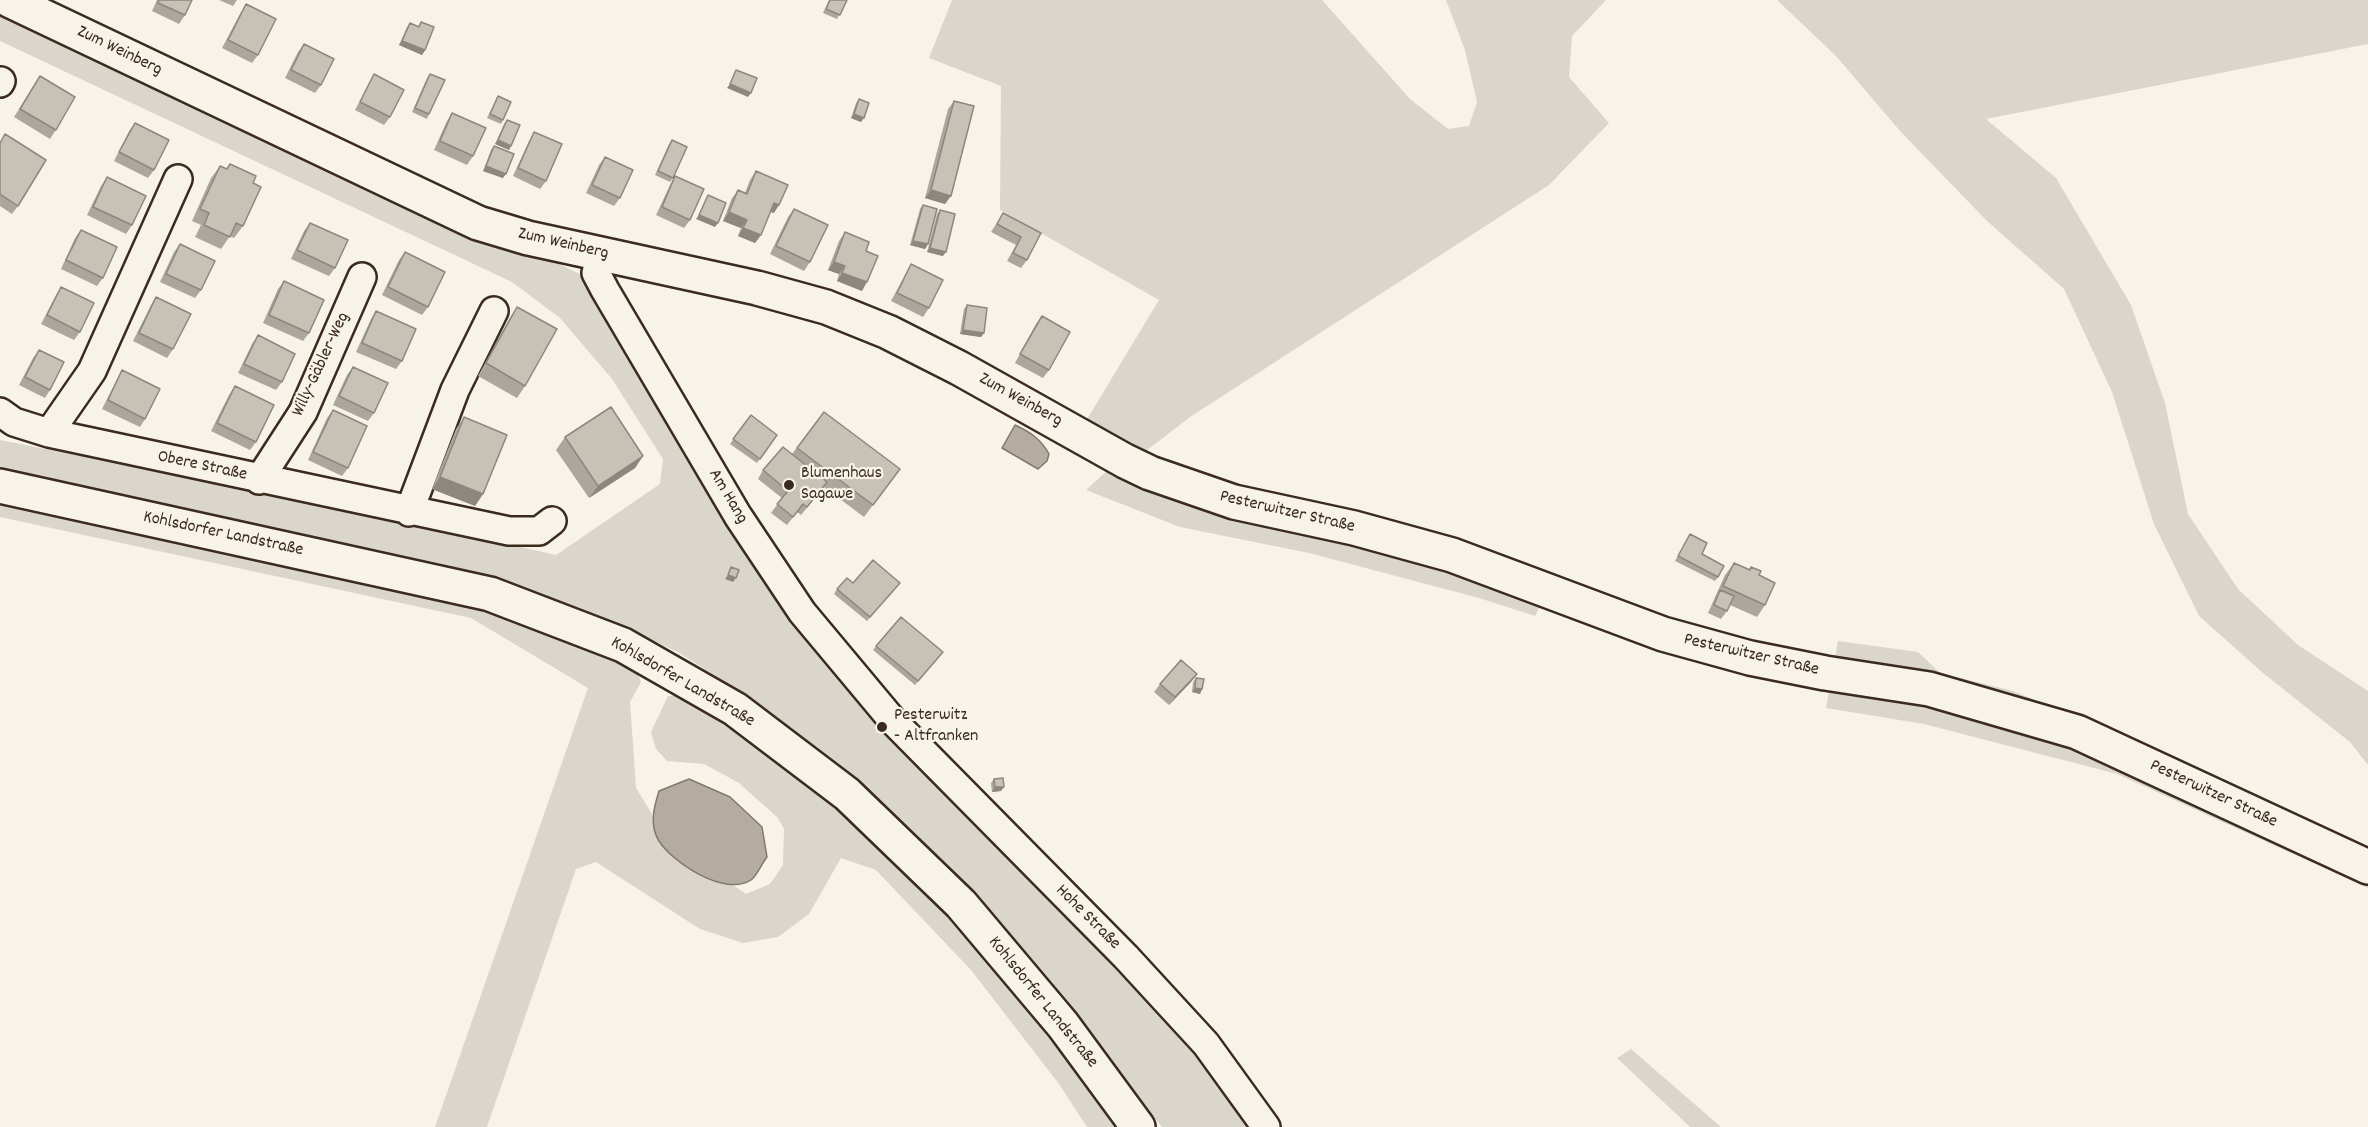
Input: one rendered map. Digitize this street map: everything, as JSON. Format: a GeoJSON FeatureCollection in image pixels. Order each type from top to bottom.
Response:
{"type":"FeatureCollection","features":[{"type":"Feature","properties":{"kind":"street","name":"Zum Weinberg"},"geometry":{"type":"LineString","coordinates":[[9,0],[478,223],[601,254],[757,288],[826,307],[888,332],[959,368],[1125,461]]}},
{"type":"Feature","properties":{"kind":"street"},"geometry":{"type":"LineString","coordinates":[[49,434],[92,371],[178,179]]}},
{"type":"Feature","properties":{"kind":"street","name":"Am Hang"},"geometry":{"type":"LineString","coordinates":[[601,254],[596,273],[738,516],[792,600],[893,722]]}},
{"type":"Feature","properties":{"kind":"street","name":"Willy-Gäbler-Weg"},"geometry":{"type":"LineString","coordinates":[[259,480],[303,412],[362,278]]}},
{"type":"Feature","properties":{"kind":"street"},"geometry":{"type":"LineString","coordinates":[[409,512],[454,390],[494,312]]}},
{"type":"Feature","properties":{"kind":"street","name":"Obere Straße"},"geometry":{"type":"LineString","coordinates":[[0,412],[14,423],[49,434],[409,512],[508,531],[539,531],[552,521]]}},
{"type":"Feature","properties":{"kind":"street","name":"Pesterwitzer Straße"},"geometry":{"type":"LineString","coordinates":[[1125,461],[1150,473],[1234,502],[1354,528],[1452,555],[1663,634],[1750,658],[1825,674],[1929,689],[2077,732],[2368,867]]}},
{"type":"Feature","properties":{"kind":"street","name":"Kohlsdorfer Landstraße"},"geometry":{"type":"LineString","coordinates":[[0,486],[490,594],[623,645],[735,709],[847,794],[961,904],[1063,1025],[1138,1127]]}},
{"type":"Feature","properties":{"kind":"street","name":"Hohe Straße"},"geometry":{"type":"LineString","coordinates":[[893,722],[1134,966],[1206,1044],[1266,1127]]}},
{"type":"Feature","properties":{"kind":"shaded area"},"geometry":{"type":"Polygon","coordinates":[[[952,0],[1322,0],[1410,99],[1448,129],[1469,126],[1477,102],[1465,50],[1446,0],[1606,0],[1572,36],[1569,77],[1609,123],[1549,185],[1190,417],[1146,451],[1176,466],[1238,487],[1421,527],[1557,574],[1535,616],[1479,598],[1309,553],[1180,527],[1086,490],[1108,470],[1069,449],[1159,300],[1000,210],[1001,86],[929,58],[952,0]]]}},
{"type":"Feature","properties":{"kind":"shaded area"},"geometry":{"type":"Polygon","coordinates":[[[1777,0],[2368,0],[2368,44],[1986,119],[2056,178],[2131,305],[2165,403],[2188,514],[2238,589],[2298,645],[2368,691],[2368,765],[2350,742],[2263,673],[2199,616],[2154,524],[2112,392],[2064,289],[1987,221],[1900,131],[1836,56],[1777,0]]]}},
{"type":"Feature","properties":{"kind":"shaded area"},"geometry":{"type":"Polygon","coordinates":[[[0,5],[580,274],[611,309],[734,524],[1196,1051],[1252,1127],[1162,1127],[1067,1004],[977,896],[923,841],[806,740],[746,696],[678,652],[604,618],[529,589],[447,565],[0,468],[0,440],[406,521],[556,555],[660,484],[663,459],[612,379],[560,318],[512,282],[0,41],[0,5]]]}},
{"type":"Feature","properties":{"kind":"shaded area"},"geometry":{"type":"Polygon","coordinates":[[[1015,425],[1035,436],[1049,454],[1047,461],[1038,469],[1002,448],[1015,425]]]}},
{"type":"Feature","properties":{"kind":"shaded area"},"geometry":{"type":"Polygon","coordinates":[[[0,501],[490,608],[636,669],[641,682],[630,702],[636,788],[652,814],[658,840],[720,884],[733,885],[746,894],[770,884],[783,865],[784,829],[778,818],[739,783],[704,764],[667,761],[656,749],[651,732],[668,696],[687,696],[810,780],[944,907],[1045,1023],[1121,1127],[1087,1127],[1059,1084],[971,970],[876,870],[841,858],[809,914],[778,937],[743,943],[700,929],[596,862],[576,869],[487,1127],[435,1127],[588,688],[471,618],[0,517],[0,501]]]}},
{"type":"Feature","properties":{"kind":"shaded area"},"geometry":{"type":"Polygon","coordinates":[[[1838,641],[1918,652],[1940,673],[2013,691],[2116,733],[2368,850],[2368,888],[2117,774],[1924,724],[1826,708],[1838,641]]]}},
{"type":"Feature","properties":{"kind":"shaded area"},"geometry":{"type":"Polygon","coordinates":[[[689,779],[730,797],[762,827],[767,857],[751,880],[740,884],[714,881],[676,859],[659,841],[653,822],[659,791],[689,779]]]}},
{"type":"Feature","properties":{"kind":"shaded area"},"geometry":{"type":"Polygon","coordinates":[[[1631,1049],[1721,1127],[1690,1127],[1617,1058],[1631,1049]]]}},
{"type":"Feature","properties":{"kind":"building"},"geometry":{"type":"Polygon","coordinates":[[[159,0],[192,0],[185,15],[158,3],[159,0]]]}},
{"type":"Feature","properties":{"kind":"building"},"geometry":{"type":"Polygon","coordinates":[[[830,0],[847,0],[840,15],[826,9],[830,0]]]}},
{"type":"Feature","properties":{"kind":"building"},"geometry":{"type":"Polygon","coordinates":[[[246,4],[276,19],[258,55],[228,40],[246,4]]]}},
{"type":"Feature","properties":{"kind":"building"},"geometry":{"type":"Polygon","coordinates":[[[421,22],[434,27],[425,50],[402,41],[410,23],[419,27],[421,22]]]}},
{"type":"Feature","properties":{"kind":"building"},"geometry":{"type":"Polygon","coordinates":[[[304,44],[334,59],[321,85],[291,70],[304,44]]]}},
{"type":"Feature","properties":{"kind":"building"},"geometry":{"type":"Polygon","coordinates":[[[736,70],[757,78],[751,93],[730,84],[736,70]]]}},
{"type":"Feature","properties":{"kind":"building"},"geometry":{"type":"Polygon","coordinates":[[[374,74],[404,90],[390,117],[360,102],[374,74]]]}},
{"type":"Feature","properties":{"kind":"building"},"geometry":{"type":"Polygon","coordinates":[[[430,74],[445,80],[429,114],[415,108],[430,74]]]}},
{"type":"Feature","properties":{"kind":"building"},"geometry":{"type":"Polygon","coordinates":[[[40,76],[75,97],[56,130],[20,109],[40,76]]]}},
{"type":"Feature","properties":{"kind":"building"},"geometry":{"type":"Polygon","coordinates":[[[498,96],[511,102],[503,120],[490,114],[498,96]]]}},
{"type":"Feature","properties":{"kind":"building"},"geometry":{"type":"Polygon","coordinates":[[[859,99],[869,103],[864,118],[854,114],[859,99]]]}},
{"type":"Feature","properties":{"kind":"building"},"geometry":{"type":"Polygon","coordinates":[[[954,101],[974,106],[951,196],[931,190],[954,101]]]}},
{"type":"Feature","properties":{"kind":"building"},"geometry":{"type":"Polygon","coordinates":[[[452,113],[486,128],[473,156],[440,141],[452,113]]]}},
{"type":"Feature","properties":{"kind":"building"},"geometry":{"type":"Polygon","coordinates":[[[507,120],[520,125],[511,146],[498,140],[507,120]]]}},
{"type":"Feature","properties":{"kind":"building"},"geometry":{"type":"Polygon","coordinates":[[[135,123],[169,140],[154,170],[119,152],[135,123]]]}},
{"type":"Feature","properties":{"kind":"building"},"geometry":{"type":"Polygon","coordinates":[[[534,132],[562,144],[546,181],[518,168],[534,132]]]}},
{"type":"Feature","properties":{"kind":"building"},"geometry":{"type":"Polygon","coordinates":[[[5,134],[46,160],[18,206],[0,194],[0,143],[5,134]]]}},
{"type":"Feature","properties":{"kind":"building"},"geometry":{"type":"Polygon","coordinates":[[[672,140],[687,147],[673,178],[658,171],[672,140]]]}},
{"type":"Feature","properties":{"kind":"building"},"geometry":{"type":"Polygon","coordinates":[[[494,146],[514,154],[506,174],[486,166],[494,146]]]}},
{"type":"Feature","properties":{"kind":"building"},"geometry":{"type":"Polygon","coordinates":[[[605,157],[633,170],[620,198],[592,185],[605,157]]]}},
{"type":"Feature","properties":{"kind":"building"},"geometry":{"type":"Polygon","coordinates":[[[230,164],[256,176],[253,183],[261,187],[243,226],[236,223],[230,237],[204,225],[209,213],[200,209],[220,166],[227,169],[230,164]]]}},
{"type":"Feature","properties":{"kind":"building"},"geometry":{"type":"Polygon","coordinates":[[[756,171],[788,185],[779,205],[774,203],[761,235],[743,228],[747,220],[729,212],[738,190],[747,194],[756,171]]]}},
{"type":"Feature","properties":{"kind":"building"},"geometry":{"type":"Polygon","coordinates":[[[675,176],[704,189],[690,220],[662,207],[675,176]]]}},
{"type":"Feature","properties":{"kind":"building"},"geometry":{"type":"Polygon","coordinates":[[[107,177],[146,196],[132,225],[93,207],[107,177]]]}},
{"type":"Feature","properties":{"kind":"building"},"geometry":{"type":"Polygon","coordinates":[[[708,195],[726,203],[718,223],[699,215],[708,195]]]}},
{"type":"Feature","properties":{"kind":"building"},"geometry":{"type":"Polygon","coordinates":[[[923,205],[937,209],[928,244],[913,241],[923,205]]]}},
{"type":"Feature","properties":{"kind":"building"},"geometry":{"type":"Polygon","coordinates":[[[794,209],[828,225],[810,262],[776,246],[794,209]]]}},
{"type":"Feature","properties":{"kind":"building"},"geometry":{"type":"Polygon","coordinates":[[[940,210],[955,214],[946,252],[930,248],[940,210]]]}},
{"type":"Feature","properties":{"kind":"building"},"geometry":{"type":"Polygon","coordinates":[[[1003,213],[1041,233],[1027,260],[1013,253],[1021,237],[997,224],[1003,213]]]}},
{"type":"Feature","properties":{"kind":"building"},"geometry":{"type":"Polygon","coordinates":[[[310,223],[348,240],[335,268],[297,250],[310,223]]]}},
{"type":"Feature","properties":{"kind":"building"},"geometry":{"type":"Polygon","coordinates":[[[81,230],[117,247],[103,278],[66,260],[81,230]]]}},
{"type":"Feature","properties":{"kind":"building"},"geometry":{"type":"Polygon","coordinates":[[[845,232],[869,242],[866,251],[878,256],[867,282],[842,273],[845,266],[834,262],[845,232]]]}},
{"type":"Feature","properties":{"kind":"building"},"geometry":{"type":"Polygon","coordinates":[[[180,244],[215,261],[201,290],[166,274],[180,244]]]}},
{"type":"Feature","properties":{"kind":"building"},"geometry":{"type":"Polygon","coordinates":[[[405,252],[445,272],[428,307],[388,287],[405,252]]]}},
{"type":"Feature","properties":{"kind":"building"},"geometry":{"type":"Polygon","coordinates":[[[911,264],[943,280],[929,308],[897,293],[911,264]]]}},
{"type":"Feature","properties":{"kind":"building"},"geometry":{"type":"Polygon","coordinates":[[[284,281],[324,300],[309,333],[269,315],[284,281]]]}},
{"type":"Feature","properties":{"kind":"building"},"geometry":{"type":"Polygon","coordinates":[[[61,287],[94,303],[80,332],[47,315],[61,287]]]}},
{"type":"Feature","properties":{"kind":"building"},"geometry":{"type":"Polygon","coordinates":[[[156,297],[191,314],[173,349],[139,333],[156,297]]]}},
{"type":"Feature","properties":{"kind":"building"},"geometry":{"type":"Polygon","coordinates":[[[967,305],[987,308],[984,333],[963,330],[967,305]]]}},
{"type":"Feature","properties":{"kind":"building"},"geometry":{"type":"Polygon","coordinates":[[[517,307],[557,329],[525,386],[486,363],[517,307]]]}},
{"type":"Feature","properties":{"kind":"building"},"geometry":{"type":"Polygon","coordinates":[[[376,311],[416,329],[402,361],[362,343],[376,311]]]}},
{"type":"Feature","properties":{"kind":"building"},"geometry":{"type":"Polygon","coordinates":[[[1042,316],[1070,332],[1049,370],[1020,354],[1042,316]]]}},
{"type":"Feature","properties":{"kind":"building"},"geometry":{"type":"Polygon","coordinates":[[[258,335],[295,354],[282,382],[244,364],[258,335]]]}},
{"type":"Feature","properties":{"kind":"building"},"geometry":{"type":"Polygon","coordinates":[[[39,350],[64,362],[50,390],[25,377],[39,350]]]}},
{"type":"Feature","properties":{"kind":"building"},"geometry":{"type":"Polygon","coordinates":[[[353,367],[388,383],[374,413],[339,396],[353,367]]]}},
{"type":"Feature","properties":{"kind":"building"},"geometry":{"type":"Polygon","coordinates":[[[122,370],[160,389],[145,419],[108,400],[122,370]]]}},
{"type":"Feature","properties":{"kind":"building"},"geometry":{"type":"Polygon","coordinates":[[[235,386],[274,405],[256,442],[217,423],[235,386]]]}},
{"type":"Feature","properties":{"kind":"building"},"geometry":{"type":"Polygon","coordinates":[[[611,407],[643,456],[598,486],[565,437],[611,407]]]}},
{"type":"Feature","properties":{"kind":"building"},"geometry":{"type":"Polygon","coordinates":[[[333,410],[367,426],[348,468],[313,452],[333,410]]]}},
{"type":"Feature","properties":{"kind":"building"},"geometry":{"type":"Polygon","coordinates":[[[824,412],[900,469],[873,505],[797,448],[824,412]]]}},
{"type":"Feature","properties":{"kind":"building"},"geometry":{"type":"Polygon","coordinates":[[[751,415],[777,435],[760,459],[733,439],[751,415]]]}},
{"type":"Feature","properties":{"kind":"building"},"geometry":{"type":"Polygon","coordinates":[[[464,417],[507,435],[483,494],[440,477],[464,417]]]}},
{"type":"Feature","properties":{"kind":"building","name":"Blumenhaus Sagawe"},"geometry":{"type":"Polygon","coordinates":[[[783,447],[827,482],[807,507],[803,504],[793,517],[777,504],[788,491],[763,470],[783,447]]]}},
{"type":"Feature","properties":{"kind":"building"},"geometry":{"type":"Polygon","coordinates":[[[1690,534],[1707,543],[1702,554],[1724,566],[1718,577],[1678,556],[1690,534]]]}},
{"type":"Feature","properties":{"kind":"building"},"geometry":{"type":"Polygon","coordinates":[[[873,560],[900,583],[870,617],[837,589],[847,578],[853,583],[873,560]]]}},
{"type":"Feature","properties":{"kind":"building"},"geometry":{"type":"Polygon","coordinates":[[[1734,563],[1750,570],[1751,567],[1761,571],[1759,575],[1775,583],[1765,605],[1723,586],[1734,563]]]}},
{"type":"Feature","properties":{"kind":"building"},"geometry":{"type":"Polygon","coordinates":[[[731,567],[739,570],[736,578],[728,575],[731,567]]]}},
{"type":"Feature","properties":{"kind":"building"},"geometry":{"type":"Polygon","coordinates":[[[1720,590],[1734,596],[1727,611],[1714,605],[1720,590]]]}},
{"type":"Feature","properties":{"kind":"building"},"geometry":{"type":"Polygon","coordinates":[[[901,617],[943,652],[918,681],[876,646],[901,617]]]}},
{"type":"Feature","properties":{"kind":"building"},"geometry":{"type":"Polygon","coordinates":[[[1181,660],[1197,674],[1175,697],[1160,684],[1181,660]]]}},
{"type":"Feature","properties":{"kind":"building"},"geometry":{"type":"Polygon","coordinates":[[[1196,678],[1204,679],[1202,689],[1195,688],[1196,678]]]}},
{"type":"Feature","properties":{"kind":"building"},"geometry":{"type":"Polygon","coordinates":[[[1003,778],[1004,787],[995,787],[994,779],[1003,778]]]}},
{"type":"Feature","properties":{"kind":"place","name":"Blumenhaus Sagawe"},"geometry":{"type":"Point","coordinates":[789,485]}},
{"type":"Feature","properties":{"kind":"place","name":"Pesterwitz - Altfranken"},"geometry":{"type":"Point","coordinates":[882,727]}}]}
